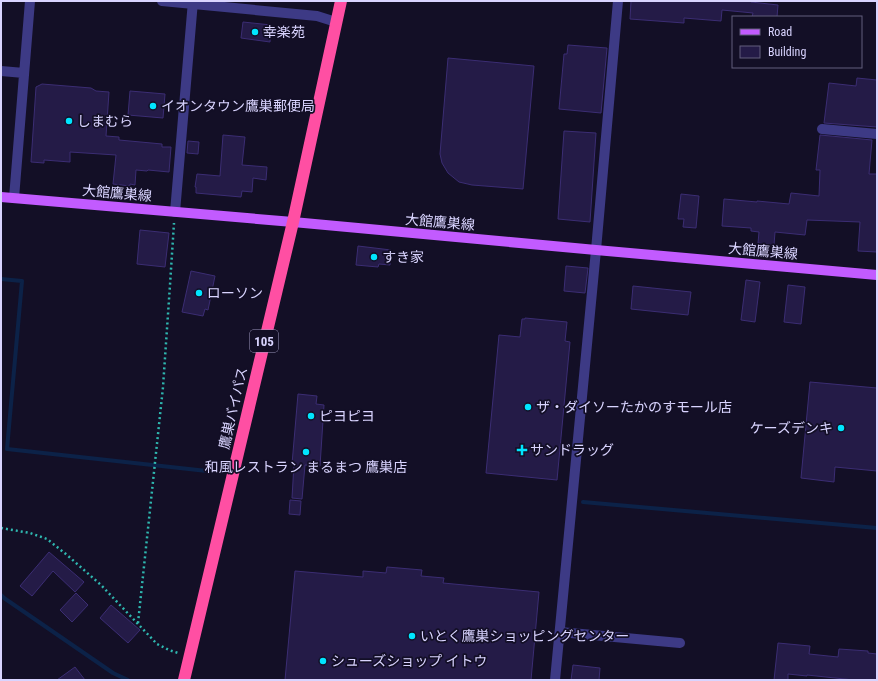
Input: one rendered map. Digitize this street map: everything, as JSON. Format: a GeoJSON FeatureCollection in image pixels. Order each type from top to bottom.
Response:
{"type":"FeatureCollection","features":[{"type":"Feature","properties":{"kind":"highway","name":"鷹巣バイパス"},"geometry":{"type":"LineString","coordinates":[[184,680],[292,222],[341,1]]}},
{"type":"Feature","properties":{"kind":"main road","name":"大館鷹巣線"},"geometry":{"type":"LineString","coordinates":[[1,197],[877,274]]}},
{"type":"Feature","properties":{"kind":"street"},"geometry":{"type":"LineString","coordinates":[[14,198],[30,1]]}},
{"type":"Feature","properties":{"kind":"street"},"geometry":{"type":"LineString","coordinates":[[162,1],[193,2],[317,16],[336,22]]}},
{"type":"Feature","properties":{"kind":"street"},"geometry":{"type":"LineString","coordinates":[[555,680],[618,1]]}},
{"type":"Feature","properties":{"kind":"street"},"geometry":{"type":"LineString","coordinates":[[175,212],[193,2]]}},
{"type":"Feature","properties":{"kind":"street"},"geometry":{"type":"LineString","coordinates":[[1,71],[24,73]]}},
{"type":"Feature","properties":{"kind":"street"},"geometry":{"type":"LineString","coordinates":[[822,129],[877,134]]}},
{"type":"Feature","properties":{"kind":"street"},"geometry":{"type":"LineString","coordinates":[[560,632],[680,642]]}},
{"type":"Feature","properties":{"kind":"path"},"geometry":{"type":"LineString","coordinates":[[138,623],[162,387],[175,212]]}},
{"type":"Feature","properties":{"kind":"path"},"geometry":{"type":"LineString","coordinates":[[1,528],[30,533],[47,539],[68,555],[101,585],[157,644],[168,650],[190,657]]}},
{"type":"Feature","properties":{"kind":"building"},"geometry":{"type":"Polygon","coordinates":[[[631,1],[751,1],[778,5],[777,16],[752,16],[753,13],[722,10],[721,21],[684,18],[684,23],[630,19],[631,1]]]}},
{"type":"Feature","properties":{"kind":"building"},"geometry":{"type":"Polygon","coordinates":[[[243,22],[271,25],[270,42],[241,38],[243,22]]]}},
{"type":"Feature","properties":{"kind":"building"},"geometry":{"type":"Polygon","coordinates":[[[568,45],[607,48],[601,113],[559,109],[564,54],[567,54],[568,45]]]}},
{"type":"Feature","properties":{"kind":"building"},"geometry":{"type":"Polygon","coordinates":[[[448,58],[534,66],[523,189],[472,185],[459,182],[448,173],[442,163],[440,154],[448,58]]]}},
{"type":"Feature","properties":{"kind":"building"},"geometry":{"type":"Polygon","coordinates":[[[857,78],[877,80],[877,127],[824,123],[829,83],[856,86],[857,78]]]}},
{"type":"Feature","properties":{"kind":"building"},"geometry":{"type":"Polygon","coordinates":[[[42,84],[91,88],[96,91],[109,92],[106,136],[119,137],[119,140],[162,144],[162,147],[171,147],[169,172],[136,170],[135,185],[130,184],[130,186],[113,184],[116,155],[70,152],[70,162],[44,160],[44,163],[31,162],[36,87],[42,84]]]}},
{"type":"Feature","properties":{"kind":"building"},"geometry":{"type":"Polygon","coordinates":[[[130,91],[165,94],[163,118],[128,115],[130,91]]]}},
{"type":"Feature","properties":{"kind":"building"},"geometry":{"type":"Polygon","coordinates":[[[564,131],[596,133],[590,222],[558,219],[564,131]]]}},
{"type":"Feature","properties":{"kind":"building"},"geometry":{"type":"Polygon","coordinates":[[[223,135],[245,137],[242,165],[267,167],[266,180],[253,178],[252,192],[242,191],[241,197],[196,193],[195,187],[197,174],[220,176],[223,135]]]}},
{"type":"Feature","properties":{"kind":"building"},"geometry":{"type":"Polygon","coordinates":[[[820,135],[872,140],[869,174],[877,174],[877,252],[858,251],[860,222],[807,220],[805,235],[775,232],[774,245],[758,243],[759,232],[751,231],[751,228],[722,226],[724,199],[789,204],[791,193],[819,196],[820,170],[816,170],[820,135]]]}},
{"type":"Feature","properties":{"kind":"building"},"geometry":{"type":"Polygon","coordinates":[[[188,141],[199,142],[198,154],[187,153],[188,141]]]}},
{"type":"Feature","properties":{"kind":"building"},"geometry":{"type":"Polygon","coordinates":[[[681,194],[699,196],[696,228],[683,227],[684,219],[678,219],[681,194]]]}},
{"type":"Feature","properties":{"kind":"building"},"geometry":{"type":"Polygon","coordinates":[[[140,230],[169,233],[165,267],[137,264],[140,230]]]}},
{"type":"Feature","properties":{"kind":"building","name":"すき家"},"geometry":{"type":"Polygon","coordinates":[[[358,246],[391,250],[390,265],[379,264],[378,267],[356,265],[358,246]]]}},
{"type":"Feature","properties":{"kind":"building"},"geometry":{"type":"Polygon","coordinates":[[[566,266],[588,268],[585,293],[564,291],[566,266]]]}},
{"type":"Feature","properties":{"kind":"building","name":"ローソン"},"geometry":{"type":"Polygon","coordinates":[[[191,271],[215,276],[208,310],[205,309],[203,316],[182,312],[191,271]]]}},
{"type":"Feature","properties":{"kind":"building"},"geometry":{"type":"Polygon","coordinates":[[[746,280],[760,282],[755,322],[741,320],[746,280]]]}},
{"type":"Feature","properties":{"kind":"building"},"geometry":{"type":"Polygon","coordinates":[[[788,285],[805,287],[801,324],[784,322],[788,285]]]}},
{"type":"Feature","properties":{"kind":"building"},"geometry":{"type":"Polygon","coordinates":[[[633,286],[691,292],[688,315],[631,309],[633,286]]]}},
{"type":"Feature","properties":{"kind":"building","name":"ザ・ダイソーたかのすモール店"},"geometry":{"type":"Polygon","coordinates":[[[522,319],[567,322],[565,341],[570,342],[557,480],[486,473],[499,335],[520,337],[522,319]]]}},
{"type":"Feature","properties":{"kind":"building","name":"ケーズデンキ"},"geometry":{"type":"Polygon","coordinates":[[[810,382],[877,388],[877,471],[835,467],[834,482],[801,478],[810,382]]]}},
{"type":"Feature","properties":{"kind":"building"},"geometry":{"type":"Polygon","coordinates":[[[298,394],[317,396],[316,404],[324,405],[320,466],[305,465],[302,499],[292,498],[294,464],[292,464],[298,394]]]}},
{"type":"Feature","properties":{"kind":"building"},"geometry":{"type":"Polygon","coordinates":[[[290,500],[301,501],[300,515],[289,514],[290,500]]]}},
{"type":"Feature","properties":{"kind":"building"},"geometry":{"type":"Polygon","coordinates":[[[49,552],[84,582],[75,592],[53,571],[32,596],[20,586],[49,552]]]}},
{"type":"Feature","properties":{"kind":"building","name":"いとく鷹巣ショッピングセンター"},"geometry":{"type":"Polygon","coordinates":[[[387,567],[422,570],[421,576],[444,578],[443,583],[539,592],[531,680],[285,680],[295,571],[363,577],[363,571],[386,573],[387,567]]]}},
{"type":"Feature","properties":{"kind":"building"},"geometry":{"type":"Polygon","coordinates":[[[76,593],[88,605],[72,622],[60,610],[76,593]]]}},
{"type":"Feature","properties":{"kind":"building"},"geometry":{"type":"Polygon","coordinates":[[[111,605],[140,630],[128,643],[100,618],[111,605]]]}},
{"type":"Feature","properties":{"kind":"building"},"geometry":{"type":"Polygon","coordinates":[[[778,643],[810,646],[809,654],[838,657],[839,649],[868,651],[868,653],[877,654],[877,680],[854,680],[788,674],[788,680],[774,680],[778,643]]]}},
{"type":"Feature","properties":{"kind":"building"},"geometry":{"type":"Polygon","coordinates":[[[573,665],[600,668],[599,680],[571,680],[573,665]]]}},
{"type":"Feature","properties":{"kind":"building"},"geometry":{"type":"Polygon","coordinates":[[[75,667],[85,680],[57,680],[75,667]]]}},
{"type":"Feature","properties":{"kind":"waterway"},"geometry":{"type":"LineString","coordinates":[[1,279],[22,281],[7,449],[207,471]]}},
{"type":"Feature","properties":{"kind":"waterway"},"geometry":{"type":"LineString","coordinates":[[583,502],[877,528]]}},
{"type":"Feature","properties":{"kind":"waterway"},"geometry":{"type":"LineString","coordinates":[[1,595],[113,673],[128,680]]}},
{"type":"Feature","properties":{"kind":"place","name":"幸楽苑"},"geometry":{"type":"Point","coordinates":[255,32]}},
{"type":"Feature","properties":{"kind":"place","name":"イオンタウン鷹巣郵便局"},"geometry":{"type":"Point","coordinates":[153,106]}},
{"type":"Feature","properties":{"kind":"place","name":"しまむら"},"geometry":{"type":"Point","coordinates":[69,121]}},
{"type":"Feature","properties":{"kind":"place","name":"すき家"},"geometry":{"type":"Point","coordinates":[374,257]}},
{"type":"Feature","properties":{"kind":"place","name":"ローソン"},"geometry":{"type":"Point","coordinates":[199,293]}},
{"type":"Feature","properties":{"kind":"place","name":"ザ・ダイソーたかのすモール店"},"geometry":{"type":"Point","coordinates":[528,407]}},
{"type":"Feature","properties":{"kind":"place","name":"ピヨピヨ"},"geometry":{"type":"Point","coordinates":[311,416]}},
{"type":"Feature","properties":{"kind":"place","name":"ケーズデンキ"},"geometry":{"type":"Point","coordinates":[841,428]}},
{"type":"Feature","properties":{"kind":"place","name":"サンドラッグ"},"geometry":{"type":"Point","coordinates":[522,450]}},
{"type":"Feature","properties":{"kind":"place","name":"和風レストラン まるまつ 鷹巣店"},"geometry":{"type":"Point","coordinates":[306,452]}},
{"type":"Feature","properties":{"kind":"place","name":"いとく鷹巣ショッピングセンター"},"geometry":{"type":"Point","coordinates":[412,636]}},
{"type":"Feature","properties":{"kind":"place","name":"シューズショップ イトウ"},"geometry":{"type":"Point","coordinates":[323,661]}}]}
